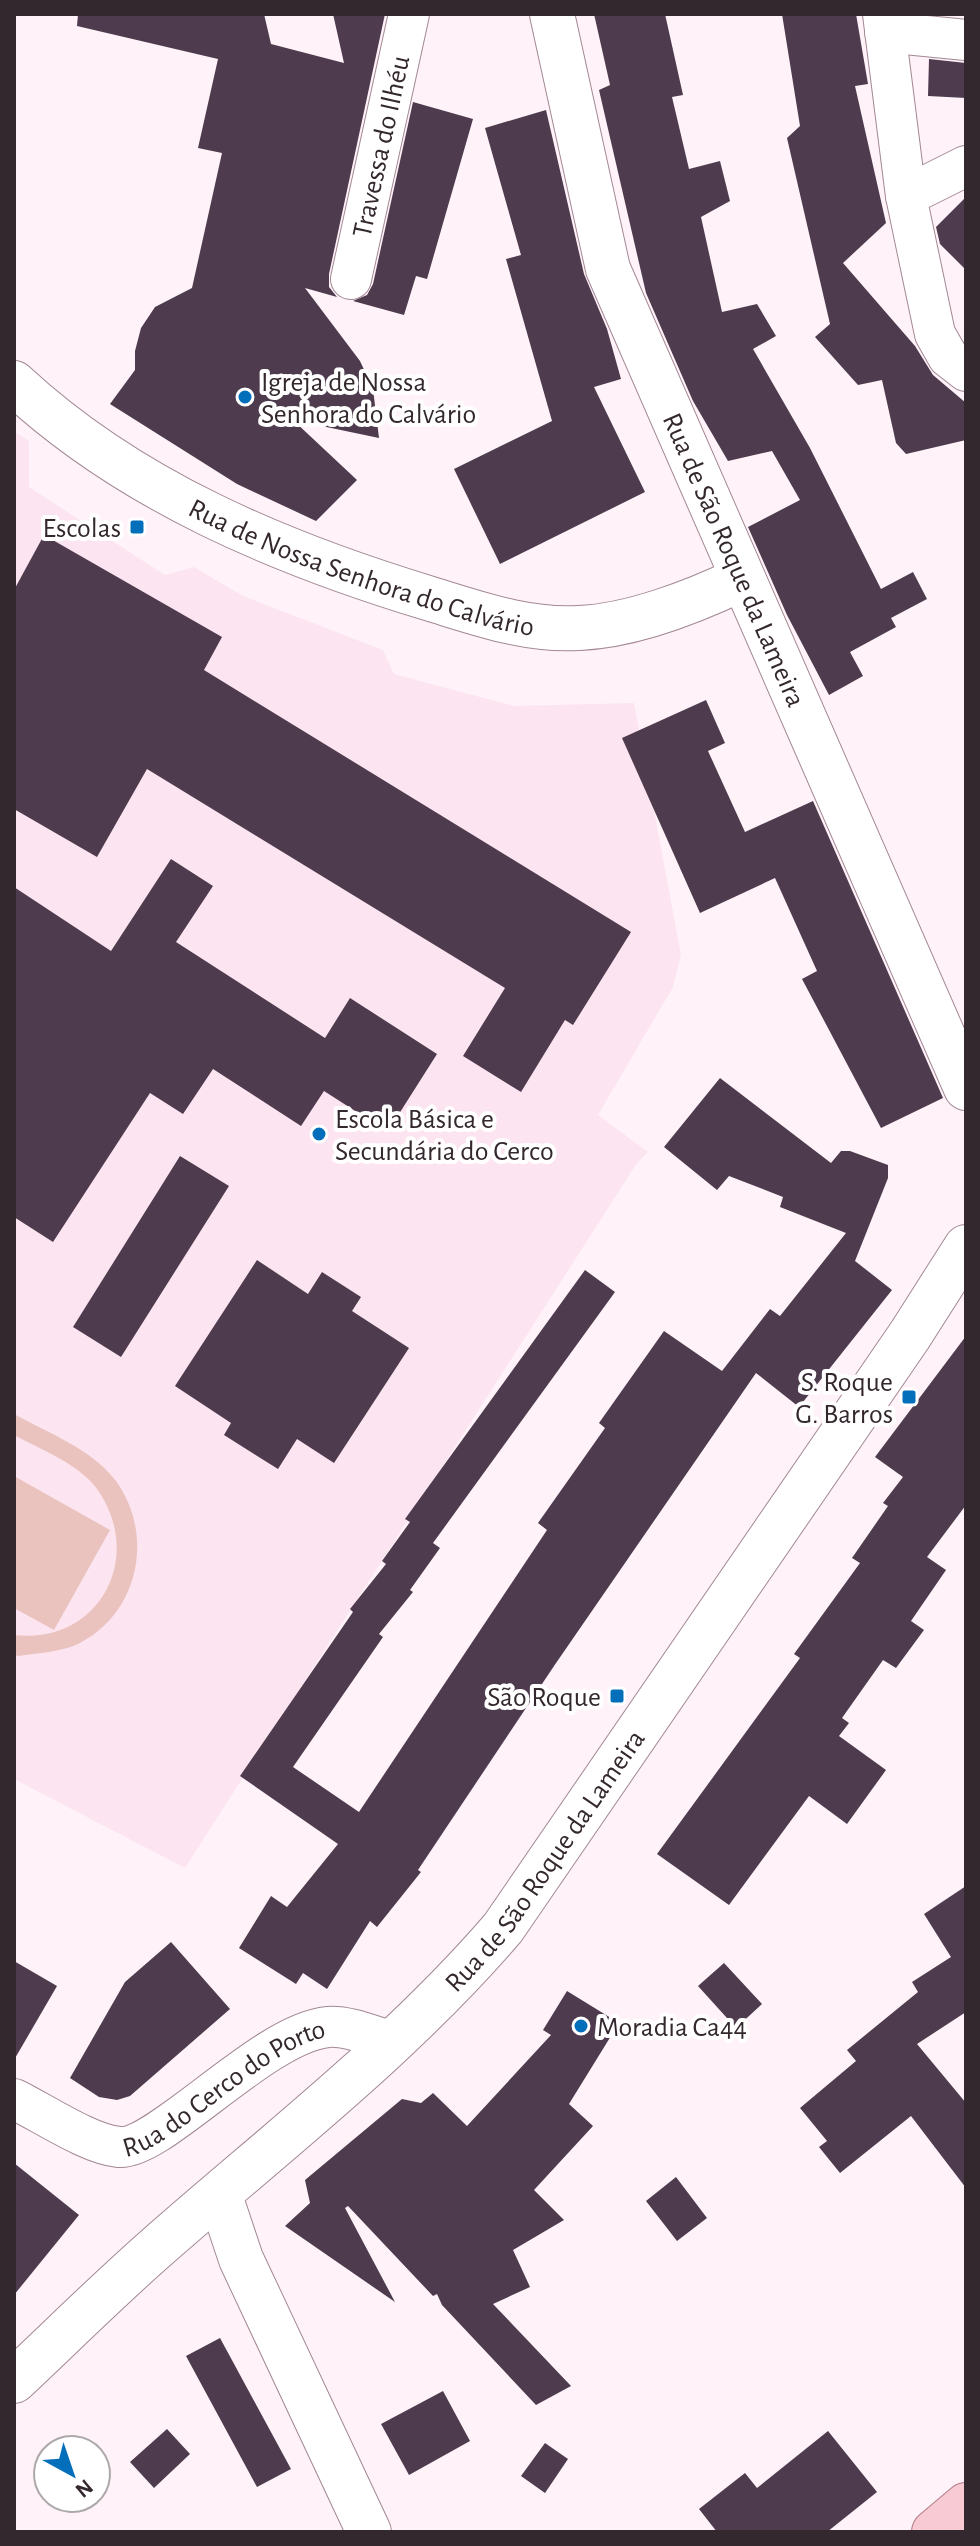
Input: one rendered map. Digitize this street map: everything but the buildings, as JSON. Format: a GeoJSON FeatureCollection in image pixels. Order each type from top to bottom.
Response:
{"type":"FeatureCollection","features":[{"type":"Feature","properties":{"kind":"main road","name":"Rua de São Roque da Lameira"},"geometry":{"type":"LineString","coordinates":[[552,14],[608,269],[966,1088]]}},
{"type":"Feature","properties":{"kind":"main road","name":"Rua de Nossa Senhora do Calvário"},"geometry":{"type":"LineString","coordinates":[[14,383],[115,461],[243,532],[380,584],[518,625],[581,628],[645,615],[707,595],[741,579]]}},
{"type":"Feature","properties":{"kind":"main road","name":"Rua de São Roque da Lameira"},"geometry":{"type":"LineString","coordinates":[[14,2381],[157,2247],[220,2196],[449,1991],[503,1928],[910,1335],[966,1247]]}},
{"type":"Feature","properties":{"kind":"main road"},"geometry":{"type":"LineString","coordinates":[[220,2196],[241,2259],[369,2532]]}},
{"type":"Feature","properties":{"kind":"main road"},"geometry":{"type":"LineString","coordinates":[[934,2532],[966,2505]]}},
{"type":"Feature","properties":{"kind":"street","name":"Travessa do Ilhéu"},"geometry":{"type":"LineString","coordinates":[[351,279],[409,14]]}},
{"type":"Feature","properties":{"kind":"street"},"geometry":{"type":"LineString","coordinates":[[966,40],[884,23],[906,196],[935,334],[948,357],[966,371]]}},
{"type":"Feature","properties":{"kind":"street"},"geometry":{"type":"LineString","coordinates":[[906,196],[966,166]]}},
{"type":"Feature","properties":{"kind":"street","name":"Rua do Cerco do Porto"},"geometry":{"type":"LineString","coordinates":[[14,2099],[94,2139],[121,2147],[148,2139],[222,2082],[283,2043],[329,2026],[393,2042]]}},
{"type":"Feature","properties":{"kind":"shaded area","name":"Escola Básica e Secundária do Cerco"},"geometry":{"type":"Polygon","coordinates":[[[14,431],[29,441],[29,487],[165,575],[194,567],[243,596],[383,650],[394,674],[514,706],[634,703],[681,955],[673,987],[598,1115],[648,1152],[637,1163],[185,1868],[14,1779],[14,431]]]}},
{"type":"Feature","properties":{"kind":"shaded area"},"geometry":{"type":"Polygon","coordinates":[[[14,1414],[69,1443],[106,1470],[128,1502],[135,1525],[137,1548],[127,1593],[99,1631],[71,1647],[18,1656],[14,1655],[14,1635],[44,1634],[69,1626],[90,1611],[105,1592],[114,1568],[117,1542],[111,1515],[97,1489],[70,1464],[14,1435],[14,1414]]]}},
{"type":"Feature","properties":{"kind":"shaded area"},"geometry":{"type":"Polygon","coordinates":[[[14,1476],[110,1530],[54,1630],[14,1608],[14,1476]]]}},
{"type":"Feature","properties":{"kind":"place","name":"Igreja de Nossa Senhora do Calvário"},"geometry":{"type":"Point","coordinates":[245,397]}},
{"type":"Feature","properties":{"kind":"place","name":"Escolas"},"geometry":{"type":"Point","coordinates":[137,527]}},
{"type":"Feature","properties":{"kind":"place","name":"Escola Básica e Secundária do Cerco"},"geometry":{"type":"Point","coordinates":[319,1134]}},
{"type":"Feature","properties":{"kind":"place","name":"S. Roque G. Barros"},"geometry":{"type":"Point","coordinates":[909,1397]}},
{"type":"Feature","properties":{"kind":"place","name":"São Roque"},"geometry":{"type":"Point","coordinates":[617,1696]}},
{"type":"Feature","properties":{"kind":"place","name":"Moradia Ca44"},"geometry":{"type":"Point","coordinates":[581,2026]}}]}
